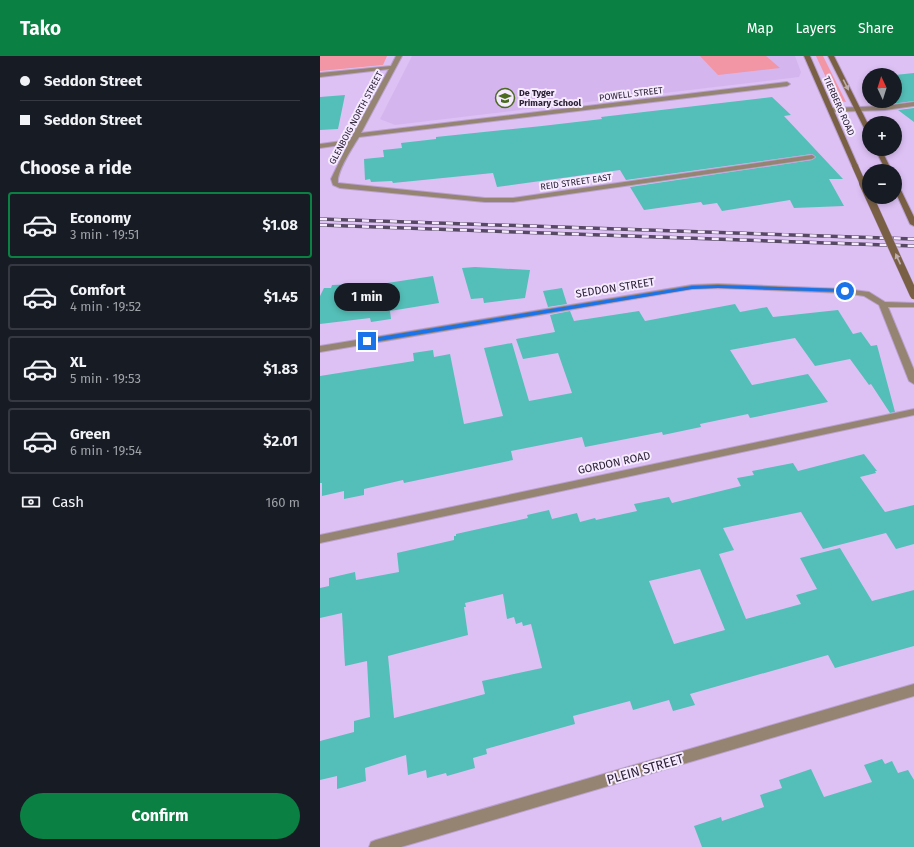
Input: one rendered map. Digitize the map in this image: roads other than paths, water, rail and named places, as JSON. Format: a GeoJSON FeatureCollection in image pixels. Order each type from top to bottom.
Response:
{"type":"FeatureCollection","features":[{"type":"Feature","properties":{"kind":"main road","name":"TIERBERG ROAD"},"geometry":{"type":"LineString","coordinates":[[807,56],[914,295]]}},
{"type":"Feature","properties":{"kind":"main road","name":"TIERBERG ROAD"},"geometry":{"type":"LineString","coordinates":[[831,56],[862,118]]}},
{"type":"Feature","properties":{"kind":"main road"},"geometry":{"type":"LineString","coordinates":[[902,199],[914,224]]}},
{"type":"Feature","properties":{"kind":"street","name":"GLENBOIG NORTH STREET"},"geometry":{"type":"LineString","coordinates":[[340,186],[335,184],[334,179],[399,56]]}},
{"type":"Feature","properties":{"kind":"street"},"geometry":{"type":"LineString","coordinates":[[320,75],[393,67]]}},
{"type":"Feature","properties":{"kind":"street","name":"POWELL STREET"},"geometry":{"type":"LineString","coordinates":[[358,135],[787,84]]}},
{"type":"Feature","properties":{"kind":"street"},"geometry":{"type":"LineString","coordinates":[[832,113],[859,112],[914,104]]}},
{"type":"Feature","properties":{"kind":"street"},"geometry":{"type":"LineString","coordinates":[[320,146],[353,142]]}},
{"type":"Feature","properties":{"kind":"street","name":"REID STREET EAST"},"geometry":{"type":"LineString","coordinates":[[340,186],[484,200],[513,200],[812,157]]}},
{"type":"Feature","properties":{"kind":"street","name":"SEDDON STREET"},"geometry":{"type":"LineString","coordinates":[[320,349],[692,287],[718,286],[845,291],[866,294],[883,304]]}},
{"type":"Feature","properties":{"kind":"street"},"geometry":{"type":"LineString","coordinates":[[914,304],[883,304],[914,382]]}},
{"type":"Feature","properties":{"kind":"street","name":"GORDON ROAD"},"geometry":{"type":"LineString","coordinates":[[320,539],[914,412]]}},
{"type":"Feature","properties":{"kind":"street","name":"PLEIN STREET"},"geometry":{"type":"LineString","coordinates":[[376,847],[914,690]]}},
{"type":"Feature","properties":{"kind":"railway"},"geometry":{"type":"LineString","coordinates":[[320,219],[914,239]]}},
{"type":"Feature","properties":{"kind":"railway"},"geometry":{"type":"LineString","coordinates":[[320,225],[914,246]]}},
{"type":"Feature","properties":{"kind":"place","name":"De Tyger Primary School"},"geometry":{"type":"Point","coordinates":[505,98]}}]}
